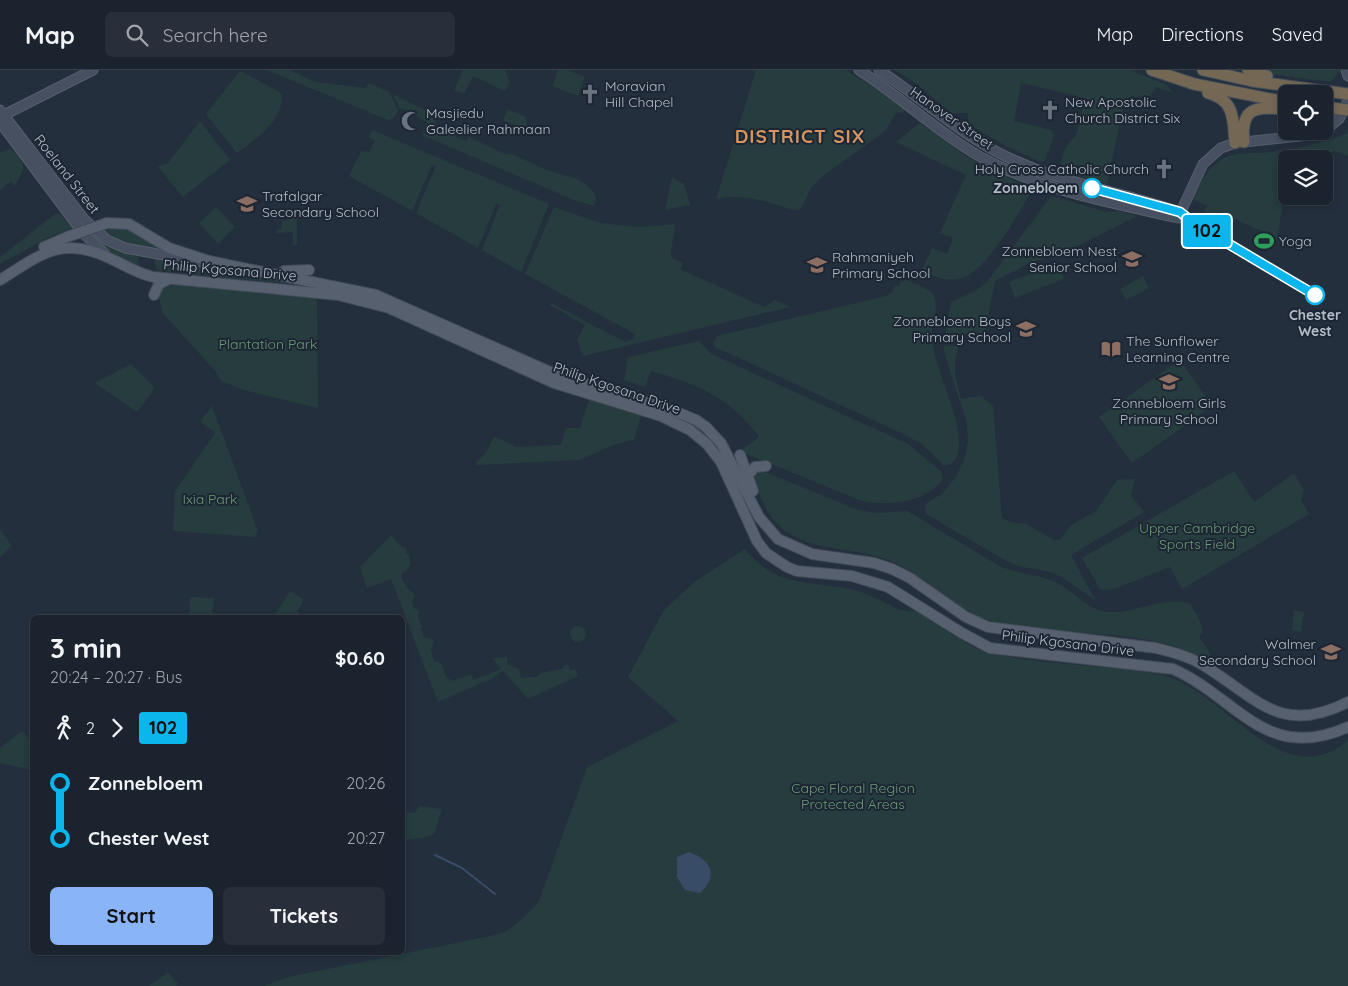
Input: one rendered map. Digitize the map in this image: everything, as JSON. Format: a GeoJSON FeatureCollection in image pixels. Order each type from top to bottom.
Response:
{"type":"FeatureCollection","features":[{"type":"Feature","properties":{"kind":"highway"},"geometry":{"type":"LineString","coordinates":[[1143,70],[1188,88],[1218,96],[1228,104],[1240,142]]}},
{"type":"Feature","properties":{"kind":"highway"},"geometry":{"type":"LineString","coordinates":[[1152,70],[1210,88],[1278,101]]}},
{"type":"Feature","properties":{"kind":"highway"},"geometry":{"type":"LineString","coordinates":[[1203,70],[1252,81],[1290,85]]}},
{"type":"Feature","properties":{"kind":"highway"},"geometry":{"type":"LineString","coordinates":[[1248,70],[1254,74],[1308,85]]}},
{"type":"Feature","properties":{"kind":"highway"},"geometry":{"type":"LineString","coordinates":[[1333,90],[1348,92]]}},
{"type":"Feature","properties":{"kind":"highway"},"geometry":{"type":"LineString","coordinates":[[1240,142],[1243,123],[1251,112],[1262,108],[1278,109]]}},
{"type":"Feature","properties":{"kind":"highway"},"geometry":{"type":"LineString","coordinates":[[1333,108],[1348,110]]}},
{"type":"Feature","properties":{"kind":"highway"},"geometry":{"type":"LineString","coordinates":[[1333,113],[1348,114]]}},
{"type":"Feature","properties":{"kind":"main road","name":"Philip Kgosana Drive"},"geometry":{"type":"LineString","coordinates":[[0,272],[67,237],[107,223],[128,224],[172,249],[209,261],[376,295],[549,372],[696,420],[715,435],[726,450],[754,509],[764,524],[778,539],[804,552],[874,563],[892,569],[910,578],[966,618],[988,627],[1176,652],[1202,665],[1253,702],[1274,712],[1290,715],[1311,715],[1332,710],[1348,702]]}},
{"type":"Feature","properties":{"kind":"main road","name":"Philip Kgosana Drive"},"geometry":{"type":"LineString","coordinates":[[0,280],[43,255],[63,247],[86,248],[145,275],[324,293],[373,303],[554,382],[671,419],[690,430],[714,451],[728,473],[757,541],[766,553],[797,571],[852,576],[888,587],[990,648],[1173,669],[1194,678],[1246,718],[1277,734],[1311,738],[1329,735],[1348,727]]}},
{"type":"Feature","properties":{"kind":"main road"},"geometry":{"type":"LineString","coordinates":[[256,270],[309,270]]}},
{"type":"Feature","properties":{"kind":"main road"},"geometry":{"type":"LineString","coordinates":[[154,295],[159,284],[170,279]]}},
{"type":"Feature","properties":{"kind":"main road"},"geometry":{"type":"LineString","coordinates":[[740,455],[747,476],[766,516],[804,552]]}},
{"type":"Feature","properties":{"kind":"main road"},"geometry":{"type":"LineString","coordinates":[[747,476],[755,468],[766,466]]}},
{"type":"Feature","properties":{"kind":"street"},"geometry":{"type":"LineString","coordinates":[[1,116],[93,70]]}},
{"type":"Feature","properties":{"kind":"street","name":"Hanover Street"},"geometry":{"type":"LineString","coordinates":[[859,70],[890,90],[955,140],[1000,167],[1039,184],[1071,194],[1179,215]]}},
{"type":"Feature","properties":{"kind":"street","name":"Hanover Street"},"geometry":{"type":"LineString","coordinates":[[878,70],[962,131],[1009,158],[1053,176],[1179,215]]}},
{"type":"Feature","properties":{"kind":"street"},"geometry":{"type":"LineString","coordinates":[[1346,70],[1348,76]]}},
{"type":"Feature","properties":{"kind":"street"},"geometry":{"type":"LineString","coordinates":[[1333,124],[1339,119],[1348,101]]}},
{"type":"Feature","properties":{"kind":"street","name":"Roeland Street"},"geometry":{"type":"LineString","coordinates":[[1,116],[82,232],[109,258]]}},
{"type":"Feature","properties":{"kind":"street","name":"Roeland Street"},"geometry":{"type":"LineString","coordinates":[[1,116],[84,219],[107,240],[131,249],[200,262],[209,261]]}},
{"type":"Feature","properties":{"kind":"street"},"geometry":{"type":"LineString","coordinates":[[1179,215],[1207,159],[1221,148],[1240,142],[1278,138]]}},
{"type":"Feature","properties":{"kind":"green space"},"geometry":{"type":"Polygon","coordinates":[[[267,70],[290,70],[316,82],[366,88],[369,83],[389,92],[398,110],[393,119],[388,120],[267,70]]]}},
{"type":"Feature","properties":{"kind":"green space"},"geometry":{"type":"Polygon","coordinates":[[[463,70],[505,70],[510,82],[505,91],[473,76],[464,94],[454,90],[463,70]]]}},
{"type":"Feature","properties":{"kind":"green space"},"geometry":{"type":"Polygon","coordinates":[[[558,70],[568,70],[585,77],[578,96],[552,86],[558,70]]]}},
{"type":"Feature","properties":{"kind":"green space"},"geometry":{"type":"Polygon","coordinates":[[[756,70],[846,70],[899,103],[904,108],[904,113],[897,112],[885,131],[819,179],[811,188],[801,209],[791,209],[746,198],[730,197],[716,199],[756,70]]]}},
{"type":"Feature","properties":{"kind":"green space"},"geometry":{"type":"Polygon","coordinates":[[[895,70],[1130,70],[1167,85],[1173,93],[1156,87],[1150,96],[1125,98],[1107,184],[1061,171],[1061,161],[1064,152],[1076,136],[1085,98],[1021,83],[1014,121],[1051,130],[1054,136],[1045,160],[1041,162],[1004,145],[968,124],[968,113],[955,113],[953,115],[917,84],[895,70]]]}},
{"type":"Feature","properties":{"kind":"green space"},"geometry":{"type":"Polygon","coordinates":[[[1254,70],[1340,70],[1331,82],[1268,74],[1254,70]]]}},
{"type":"Feature","properties":{"kind":"green space"},"geometry":{"type":"Polygon","coordinates":[[[240,71],[282,94],[278,113],[267,129],[237,153],[206,114],[240,71]]]}},
{"type":"Feature","properties":{"kind":"green space"},"geometry":{"type":"Polygon","coordinates":[[[393,94],[429,112],[442,131],[466,141],[469,137],[505,154],[512,154],[549,171],[575,178],[586,184],[595,194],[594,206],[574,200],[422,135],[427,122],[402,108],[400,110],[393,94]]]}},
{"type":"Feature","properties":{"kind":"green space"},"geometry":{"type":"Polygon","coordinates":[[[508,109],[526,117],[527,131],[503,120],[508,109]]]}},
{"type":"Feature","properties":{"kind":"green space"},"geometry":{"type":"Polygon","coordinates":[[[200,121],[230,160],[183,197],[158,167],[168,163],[200,121]]]}},
{"type":"Feature","properties":{"kind":"green space"},"geometry":{"type":"Polygon","coordinates":[[[920,123],[966,156],[1029,188],[1030,194],[989,256],[969,275],[959,279],[944,279],[922,270],[932,248],[947,254],[953,238],[940,233],[966,175],[896,142],[920,123]]]}},
{"type":"Feature","properties":{"kind":"green space"},"geometry":{"type":"Polygon","coordinates":[[[372,130],[549,204],[521,272],[482,250],[500,205],[496,204],[478,248],[416,213],[436,166],[432,165],[412,211],[349,176],[361,151],[369,152],[375,141],[369,137],[372,130]]]}},
{"type":"Feature","properties":{"kind":"green space"},"geometry":{"type":"Polygon","coordinates":[[[1348,132],[1348,156],[1334,151],[1284,150],[1333,140],[1348,132]]]}},
{"type":"Feature","properties":{"kind":"green space"},"geometry":{"type":"Polygon","coordinates":[[[8,149],[16,153],[24,168],[15,186],[11,181],[0,190],[0,153],[8,149]]]}},
{"type":"Feature","properties":{"kind":"green space"},"geometry":{"type":"Polygon","coordinates":[[[1278,151],[1278,205],[1282,205],[1277,240],[1264,235],[1265,233],[1213,209],[1234,221],[1226,235],[1199,221],[1207,206],[1192,199],[1210,170],[1223,158],[1240,154],[1278,151]]]}},
{"type":"Feature","properties":{"kind":"green space"},"geometry":{"type":"Polygon","coordinates":[[[672,177],[684,184],[690,205],[665,210],[672,177]]]}},
{"type":"Feature","properties":{"kind":"green space"},"geometry":{"type":"Polygon","coordinates":[[[1051,196],[1107,212],[1117,211],[1137,216],[1064,253],[1030,263],[995,281],[984,338],[962,333],[960,341],[944,340],[951,302],[975,291],[987,282],[1051,196]]]}},
{"type":"Feature","properties":{"kind":"green space"},"geometry":{"type":"Polygon","coordinates":[[[216,207],[235,227],[218,244],[199,223],[216,207]]]}},
{"type":"Feature","properties":{"kind":"green space"},"geometry":{"type":"Polygon","coordinates":[[[554,207],[600,223],[639,227],[675,224],[671,253],[672,258],[683,263],[680,269],[764,307],[775,300],[791,307],[583,356],[577,340],[585,325],[550,305],[551,303],[625,342],[633,339],[635,334],[525,274],[554,207]]]}},
{"type":"Feature","properties":{"kind":"green space"},"geometry":{"type":"Polygon","coordinates":[[[55,214],[60,214],[72,228],[51,236],[0,264],[0,257],[55,214]]]}},
{"type":"Feature","properties":{"kind":"green space"},"geometry":{"type":"Polygon","coordinates":[[[292,214],[297,214],[297,245],[293,245],[293,232],[276,233],[277,229],[282,229],[282,221],[292,218],[292,214]]]}},
{"type":"Feature","properties":{"kind":"green space"},"geometry":{"type":"Polygon","coordinates":[[[82,220],[138,254],[139,267],[106,249],[93,236],[82,220]]]}},
{"type":"Feature","properties":{"kind":"green space"},"geometry":{"type":"Polygon","coordinates":[[[111,226],[132,228],[164,250],[124,243],[101,230],[111,226]]]}},
{"type":"Feature","properties":{"kind":"green space"},"geometry":{"type":"Polygon","coordinates":[[[153,256],[217,266],[325,287],[160,271],[156,269],[153,256]]]}},
{"type":"Feature","properties":{"kind":"green space"},"geometry":{"type":"Polygon","coordinates":[[[1058,263],[1064,279],[1015,298],[1009,282],[1058,263]]]}},
{"type":"Feature","properties":{"kind":"green space"},"geometry":{"type":"Polygon","coordinates":[[[1143,276],[1149,288],[1126,300],[1120,289],[1143,276]]]}},
{"type":"Feature","properties":{"kind":"green space"},"geometry":{"type":"Polygon","coordinates":[[[906,280],[928,290],[935,298],[936,308],[932,329],[933,345],[959,436],[959,449],[956,458],[949,465],[943,465],[922,444],[903,434],[717,349],[713,344],[717,336],[886,296],[892,292],[895,285],[899,286],[900,282],[906,280]]]}},
{"type":"Feature","properties":{"kind":"green space","name":"Plantation Park"},"geometry":{"type":"Polygon","coordinates":[[[166,284],[317,298],[318,408],[244,390],[221,381],[216,372],[162,312],[158,291],[166,284]]]}},
{"type":"Feature","properties":{"kind":"green space"},"geometry":{"type":"Polygon","coordinates":[[[699,341],[712,354],[908,444],[941,471],[943,479],[926,494],[904,502],[881,503],[859,500],[745,453],[742,449],[759,437],[748,423],[724,402],[698,387],[651,371],[645,387],[624,380],[628,357],[699,341]]]}},
{"type":"Feature","properties":{"kind":"green space"},"geometry":{"type":"Polygon","coordinates":[[[959,345],[955,361],[955,376],[961,399],[981,396],[993,406],[1002,518],[1010,522],[1026,524],[1054,540],[1060,540],[1071,525],[1096,511],[1117,480],[1135,479],[1131,495],[1144,512],[1071,555],[1095,600],[1051,572],[1017,566],[1003,559],[926,514],[925,504],[943,493],[956,477],[965,457],[968,440],[966,420],[944,352],[944,346],[959,345]]]}},
{"type":"Feature","properties":{"kind":"green space"},"geometry":{"type":"Polygon","coordinates":[[[1180,360],[1212,406],[1132,463],[1099,417],[1180,360]]]}},
{"type":"Feature","properties":{"kind":"green space"},"geometry":{"type":"Polygon","coordinates":[[[131,364],[155,388],[137,412],[95,383],[131,364]]]}},
{"type":"Feature","properties":{"kind":"green space"},"geometry":{"type":"Polygon","coordinates":[[[589,399],[641,416],[634,440],[616,444],[579,460],[477,465],[476,462],[486,453],[494,436],[516,447],[561,445],[566,428],[580,428],[589,399]]]}},
{"type":"Feature","properties":{"kind":"green space","name":"Ixia Park"},"geometry":{"type":"Polygon","coordinates":[[[212,406],[258,531],[254,537],[173,531],[175,491],[215,433],[200,422],[212,406]]]}},
{"type":"Feature","properties":{"kind":"green space"},"geometry":{"type":"Polygon","coordinates":[[[763,471],[858,510],[877,513],[907,511],[998,565],[1013,571],[1052,580],[1088,605],[1101,611],[1119,612],[1171,601],[1191,604],[1203,630],[1199,637],[1209,651],[1215,666],[1192,653],[1168,644],[1116,635],[1036,629],[985,619],[960,606],[913,573],[888,560],[811,543],[787,532],[770,515],[752,479],[756,472],[763,471]]]}},
{"type":"Feature","properties":{"kind":"green space","name":"Upper Cambridge Sports Field"},"geometry":{"type":"Polygon","coordinates":[[[1234,471],[1254,502],[1294,473],[1304,490],[1301,500],[1309,514],[1182,589],[1170,567],[1112,590],[1100,589],[1082,558],[1234,471]]]}},
{"type":"Feature","properties":{"kind":"green space"},"geometry":{"type":"Polygon","coordinates":[[[0,529],[12,546],[0,557],[0,529]]]}},
{"type":"Feature","properties":{"kind":"green space"},"geometry":{"type":"Polygon","coordinates":[[[391,535],[400,546],[406,548],[406,554],[409,554],[410,565],[401,577],[408,589],[415,594],[412,602],[414,608],[419,611],[418,617],[422,627],[420,628],[424,637],[434,640],[431,650],[434,661],[441,663],[447,678],[453,681],[471,674],[473,680],[501,669],[492,658],[507,657],[507,664],[519,669],[521,678],[537,677],[540,673],[562,669],[565,665],[569,665],[569,670],[576,670],[578,676],[528,699],[503,671],[493,678],[438,702],[391,579],[367,588],[360,567],[391,535]]]}},
{"type":"Feature","properties":{"kind":"green space","name":"Cape Floral Region Protected Areas"},"geometry":{"type":"Polygon","coordinates":[[[745,549],[757,562],[782,577],[795,581],[854,590],[872,596],[901,610],[918,611],[962,640],[985,652],[1013,658],[1158,674],[1182,682],[1205,697],[1251,733],[1275,748],[1299,756],[1323,755],[1348,740],[1348,986],[264,986],[288,977],[396,955],[405,955],[405,953],[500,934],[521,920],[539,901],[587,767],[678,721],[628,677],[664,610],[694,582],[745,549]]]}},
{"type":"Feature","properties":{"kind":"green space"},"geometry":{"type":"Polygon","coordinates":[[[290,591],[304,600],[297,612],[301,615],[274,615],[290,591]]]}},
{"type":"Feature","properties":{"kind":"green space"},"geometry":{"type":"Polygon","coordinates":[[[190,597],[214,598],[212,615],[189,615],[190,597]]]}},
{"type":"Feature","properties":{"kind":"green space"},"geometry":{"type":"Polygon","coordinates":[[[1294,610],[1304,612],[1301,632],[1292,630],[1294,610]]]}},
{"type":"Feature","properties":{"kind":"green space"},"geometry":{"type":"Polygon","coordinates":[[[578,626],[586,634],[578,642],[570,634],[578,626]]]}},
{"type":"Feature","properties":{"kind":"green space"},"geometry":{"type":"Polygon","coordinates":[[[22,731],[30,740],[30,770],[0,763],[0,748],[22,731]]]}},
{"type":"Feature","properties":{"kind":"green space"},"geometry":{"type":"Polygon","coordinates":[[[419,806],[442,809],[434,834],[424,838],[405,840],[405,813],[415,813],[419,806]]]}},
{"type":"Feature","properties":{"kind":"green space"},"geometry":{"type":"Polygon","coordinates":[[[168,972],[178,984],[176,986],[149,986],[168,972]]]}},
{"type":"Feature","properties":{"kind":"water"},"geometry":{"type":"Polygon","coordinates":[[[689,852],[703,859],[710,869],[709,880],[700,893],[685,890],[677,877],[677,857],[689,852]]]}},
{"type":"Feature","properties":{"kind":"waterway"},"geometry":{"type":"LineString","coordinates":[[435,855],[462,868],[495,894]]}},
{"type":"Feature","properties":{"kind":"bus line","name":"102"},"geometry":{"type":"LineString","coordinates":[[1092,188],[1180,212],[1195,224],[1315,295]]}},
{"type":"Feature","properties":{"kind":"place","name":"Moravian Hill Chapel"},"geometry":{"type":"Point","coordinates":[590,94]}},
{"type":"Feature","properties":{"kind":"place","name":"New Apostolic Church District Six"},"geometry":{"type":"Point","coordinates":[1050,110]}},
{"type":"Feature","properties":{"kind":"place","name":"Masjiedu Galeelier Rahmaan"},"geometry":{"type":"Point","coordinates":[411,121]}},
{"type":"Feature","properties":{"kind":"place","name":"Holy Cross Catholic Church"},"geometry":{"type":"Point","coordinates":[1164,169]}},
{"type":"Feature","properties":{"kind":"place","name":"Zonnebloem"},"geometry":{"type":"Point","coordinates":[1092,188]}},
{"type":"Feature","properties":{"kind":"place","name":"Trafalgar Secondary School"},"geometry":{"type":"Point","coordinates":[247,204]}},
{"type":"Feature","properties":{"kind":"place","name":"Yoga"},"geometry":{"type":"Point","coordinates":[1264,241]}},
{"type":"Feature","properties":{"kind":"place","name":"Zonnebloem Nest Senior School"},"geometry":{"type":"Point","coordinates":[1132,259]}},
{"type":"Feature","properties":{"kind":"place","name":"Rahmaniyeh Primary School"},"geometry":{"type":"Point","coordinates":[817,265]}},
{"type":"Feature","properties":{"kind":"place","name":"Chester West"},"geometry":{"type":"Point","coordinates":[1315,295]}},
{"type":"Feature","properties":{"kind":"place","name":"Zonnebloem Boys Primary School"},"geometry":{"type":"Point","coordinates":[1026,329]}},
{"type":"Feature","properties":{"kind":"place","name":"The Sunflower Learning Centre"},"geometry":{"type":"Point","coordinates":[1111,349]}},
{"type":"Feature","properties":{"kind":"place","name":"Zonnebloem Girls Primary School"},"geometry":{"type":"Point","coordinates":[1169,382]}},
{"type":"Feature","properties":{"kind":"place","name":"Walmer Secondary School"},"geometry":{"type":"Point","coordinates":[1331,652]}},
{"type":"Feature","properties":{"kind":"district","name":"DISTRICT SIX"},"geometry":{"type":"Point","coordinates":[800,136]}}]}
